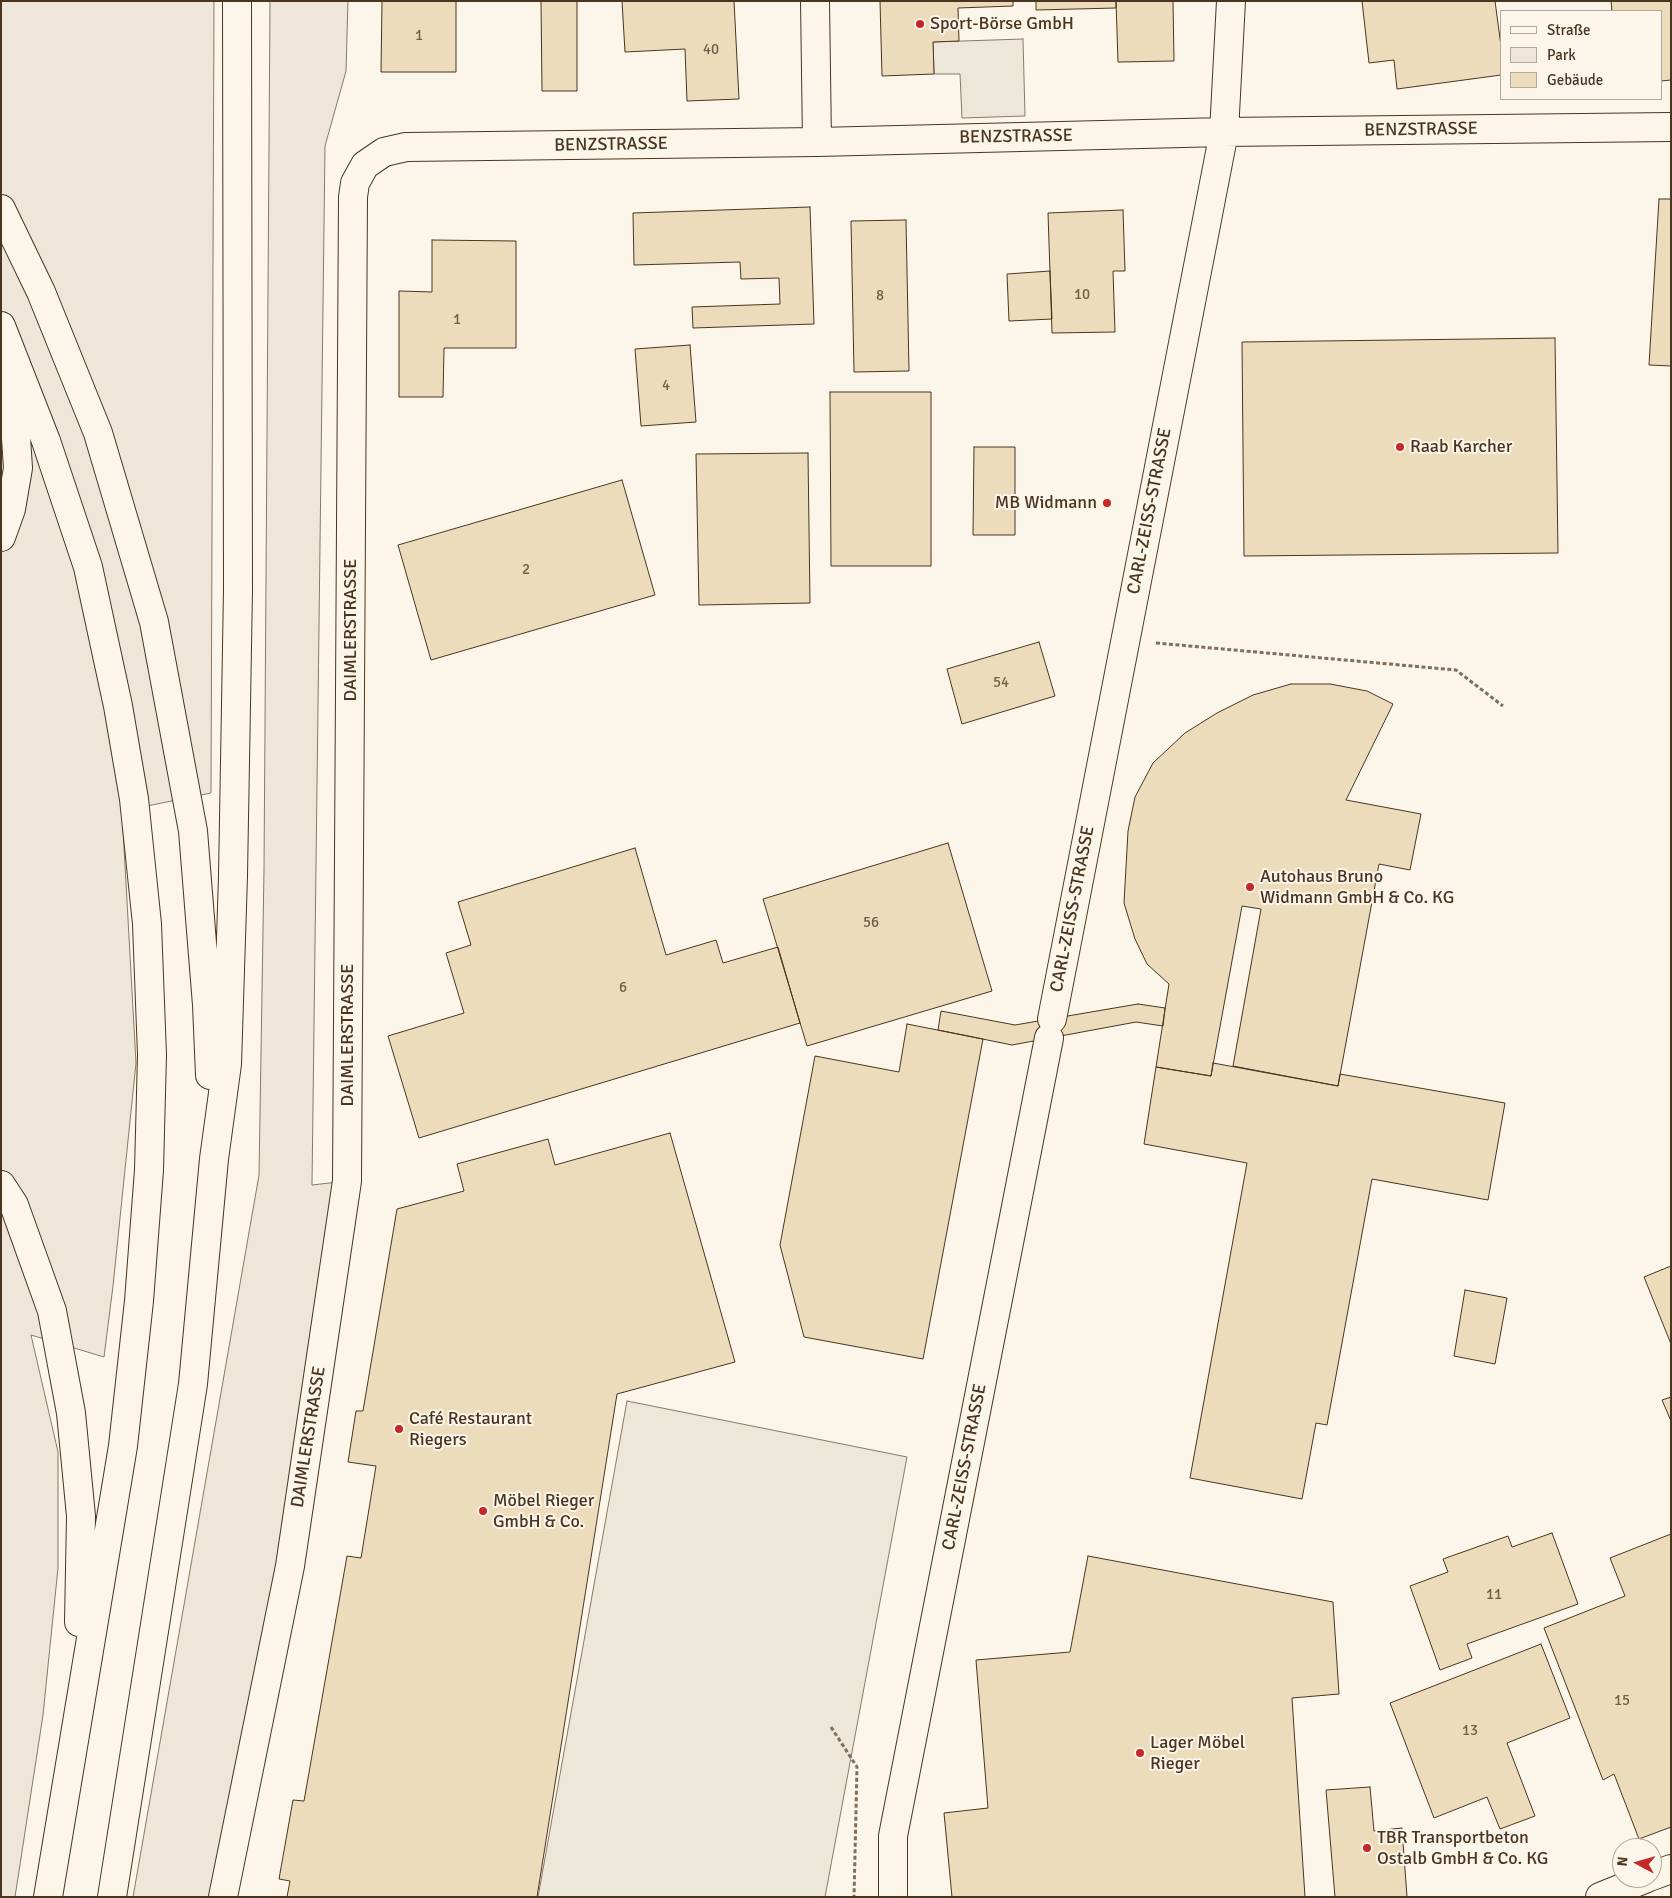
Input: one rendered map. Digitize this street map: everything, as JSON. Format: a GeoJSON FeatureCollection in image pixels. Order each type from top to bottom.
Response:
{"type":"FeatureCollection","features":[{"type":"Feature","properties":{"kind":"main road"},"geometry":{"type":"LineString","coordinates":[[112,1897],[193,1384],[214,1158],[227,1064],[233,876],[238,590],[238,1]]}},
{"type":"Feature","properties":{"kind":"main road"},"geometry":{"type":"LineString","coordinates":[[816,1],[817,142]]}},
{"type":"Feature","properties":{"kind":"main road","name":"CARL-ZEISS-STRASSE"},"geometry":{"type":"LineString","coordinates":[[893,1897],[894,1836],[1224,132],[1232,1]]}},
{"type":"Feature","properties":{"kind":"main road","name":"BENZSTRASSE"},"geometry":{"type":"LineString","coordinates":[[365,165],[384,152],[406,147],[817,142],[1224,132],[1671,127]]}},
{"type":"Feature","properties":{"kind":"main road","name":"DAIMLERSTRASSE"},"geometry":{"type":"LineString","coordinates":[[223,1897],[290,1566],[348,1181],[353,197],[354,183],[365,165]]}},
{"type":"Feature","properties":{"kind":"main road"},"geometry":{"type":"LineString","coordinates":[[1,209],[41,292],[98,433],[154,622],[192,831],[207,1005],[214,1158]]}},
{"type":"Feature","properties":{"kind":"main road"},"geometry":{"type":"LineString","coordinates":[[1,326],[46,441],[88,566],[118,706],[134,799],[147,924],[152,1055],[149,1170],[139,1301],[123,1446],[48,1897]]}},
{"type":"Feature","properties":{"kind":"main road"},"geometry":{"type":"LineString","coordinates":[[1,343],[14,408],[18,468],[11,510],[1,537]]}},
{"type":"Feature","properties":{"kind":"main road"},"geometry":{"type":"LineString","coordinates":[[1,1185],[14,1205],[52,1311],[71,1413],[81,1516],[79,1642],[75,1728]]}},
{"type":"Feature","properties":{"kind":"main road"},"geometry":{"type":"LineString","coordinates":[[1600,1897],[1623,1888]]}},
{"type":"Feature","properties":{"kind":"path"},"geometry":{"type":"LineString","coordinates":[[1125,640],[1456,670],[1503,706]]}},
{"type":"Feature","properties":{"kind":"path"},"geometry":{"type":"LineString","coordinates":[[831,1727],[857,1767],[854,1897]]}},
{"type":"Feature","properties":{"kind":"green space"},"geometry":{"type":"Polygon","coordinates":[[[1,1],[214,1],[211,793],[122,811],[136,1063],[104,1357],[31,1335],[58,1452],[58,1568],[43,1715],[15,1897],[1,1897],[1,1]]]}},
{"type":"Feature","properties":{"kind":"green space"},"geometry":{"type":"Polygon","coordinates":[[[270,1],[348,1],[346,71],[325,146],[312,1185],[347,1181],[223,1897],[133,1897],[259,1175],[264,869],[270,1]]]}},
{"type":"Feature","properties":{"kind":"shaded area"},"geometry":{"type":"Polygon","coordinates":[[[1023,39],[1025,116],[962,118],[960,74],[934,74],[933,42],[1023,39]]]}},
{"type":"Feature","properties":{"kind":"shaded area"},"geometry":{"type":"Polygon","coordinates":[[[627,1401],[907,1457],[825,1897],[538,1897],[627,1401]]]}},
{"type":"Feature","properties":{"kind":"building"},"geometry":{"type":"Polygon","coordinates":[[[382,1],[456,1],[456,72],[381,72],[382,1]]]}},
{"type":"Feature","properties":{"kind":"building"},"geometry":{"type":"Polygon","coordinates":[[[541,1],[577,1],[577,91],[542,91],[541,1]]]}},
{"type":"Feature","properties":{"kind":"building"},"geometry":{"type":"Polygon","coordinates":[[[622,1],[734,1],[739,99],[687,101],[685,49],[625,52],[622,1]]]}},
{"type":"Feature","properties":{"kind":"building","name":"Sport-Börse GmbH"},"geometry":{"type":"Polygon","coordinates":[[[880,1],[1013,1],[1013,6],[958,8],[959,41],[933,42],[934,74],[882,76],[880,1]]]}},
{"type":"Feature","properties":{"kind":"building"},"geometry":{"type":"Polygon","coordinates":[[[1036,1],[1116,1],[1116,8],[1036,10],[1036,1]]]}},
{"type":"Feature","properties":{"kind":"building"},"geometry":{"type":"Polygon","coordinates":[[[1116,1],[1173,1],[1174,61],[1118,62],[1116,1]]]}},
{"type":"Feature","properties":{"kind":"building"},"geometry":{"type":"Polygon","coordinates":[[[1362,1],[1495,1],[1500,38],[1500,75],[1397,89],[1394,60],[1369,63],[1362,1]]]}},
{"type":"Feature","properties":{"kind":"building"},"geometry":{"type":"Polygon","coordinates":[[[1611,1],[1671,1],[1671,80],[1662,81],[1662,10],[1612,10],[1611,1]]]}},
{"type":"Feature","properties":{"kind":"building"},"geometry":{"type":"Polygon","coordinates":[[[1659,199],[1671,199],[1671,366],[1649,365],[1659,199]]]}},
{"type":"Feature","properties":{"kind":"building"},"geometry":{"type":"Polygon","coordinates":[[[810,207],[814,324],[693,328],[692,307],[780,304],[779,278],[741,279],[740,262],[634,265],[633,213],[810,207]]]}},
{"type":"Feature","properties":{"kind":"building"},"geometry":{"type":"Polygon","coordinates":[[[1123,210],[1125,271],[1113,271],[1115,332],[1052,333],[1048,213],[1123,210]]]}},
{"type":"Feature","properties":{"kind":"building"},"geometry":{"type":"Polygon","coordinates":[[[906,220],[909,371],[854,372],[851,221],[906,220]]]}},
{"type":"Feature","properties":{"kind":"building"},"geometry":{"type":"Polygon","coordinates":[[[432,240],[516,241],[516,348],[444,348],[443,397],[399,397],[399,291],[432,292],[432,240]]]}},
{"type":"Feature","properties":{"kind":"building"},"geometry":{"type":"Polygon","coordinates":[[[1050,271],[1052,319],[1009,321],[1007,274],[1050,271]]]}},
{"type":"Feature","properties":{"kind":"building","name":"Raab Karcher"},"geometry":{"type":"Polygon","coordinates":[[[1555,338],[1558,553],[1244,556],[1242,342],[1555,338]]]}},
{"type":"Feature","properties":{"kind":"building"},"geometry":{"type":"Polygon","coordinates":[[[690,345],[696,422],[641,426],[635,349],[690,345]]]}},
{"type":"Feature","properties":{"kind":"building"},"geometry":{"type":"Polygon","coordinates":[[[830,392],[931,392],[931,566],[831,566],[830,392]]]}},
{"type":"Feature","properties":{"kind":"building"},"geometry":{"type":"Polygon","coordinates":[[[974,447],[1015,447],[1015,535],[973,535],[974,447]]]}},
{"type":"Feature","properties":{"kind":"building"},"geometry":{"type":"Polygon","coordinates":[[[808,453],[810,603],[699,605],[696,454],[808,453]]]}},
{"type":"Feature","properties":{"kind":"building"},"geometry":{"type":"Polygon","coordinates":[[[622,480],[655,595],[431,660],[398,545],[622,480]]]}},
{"type":"Feature","properties":{"kind":"building"},"geometry":{"type":"Polygon","coordinates":[[[1039,642],[1055,696],[962,724],[947,669],[1039,642]]]}},
{"type":"Feature","properties":{"kind":"building","name":"Autohaus Bruno Widmann GmbH & Co. KG"},"geometry":{"type":"Polygon","coordinates":[[[1291,684],[1330,684],[1367,691],[1393,704],[1346,800],[1421,814],[1410,870],[1379,864],[1338,1086],[1233,1066],[1261,909],[1242,906],[1211,1076],[1156,1067],[1169,984],[1147,964],[1135,939],[1124,903],[1128,831],[1135,797],[1153,763],[1185,733],[1217,713],[1253,695],[1291,684]]]}},
{"type":"Feature","properties":{"kind":"building"},"geometry":{"type":"Polygon","coordinates":[[[948,843],[992,991],[807,1046],[763,899],[948,843]]]}},
{"type":"Feature","properties":{"kind":"building"},"geometry":{"type":"Polygon","coordinates":[[[635,848],[666,955],[716,940],[723,963],[778,947],[800,1023],[419,1138],[388,1036],[464,1013],[446,953],[471,945],[458,902],[635,848]]]}},
{"type":"Feature","properties":{"kind":"building"},"geometry":{"type":"Polygon","coordinates":[[[1138,1004],[1165,1008],[1163,1026],[1136,1022],[1012,1045],[938,1030],[941,1011],[1015,1025],[1138,1004]]]}},
{"type":"Feature","properties":{"kind":"building"},"geometry":{"type":"Polygon","coordinates":[[[907,1024],[983,1039],[923,1359],[804,1337],[780,1245],[815,1056],[899,1072],[907,1024]]]}},
{"type":"Feature","properties":{"kind":"building"},"geometry":{"type":"Polygon","coordinates":[[[1213,1063],[1338,1086],[1340,1074],[1505,1103],[1488,1200],[1372,1179],[1327,1425],[1316,1423],[1302,1499],[1190,1478],[1247,1163],[1144,1144],[1156,1067],[1211,1076],[1213,1063]]]}},
{"type":"Feature","properties":{"kind":"building","name":"Möbel Rieger GmbH & Co."},"geometry":{"type":"Polygon","coordinates":[[[670,1133],[735,1362],[617,1394],[537,1897],[287,1897],[290,1881],[279,1879],[293,1800],[304,1801],[347,1556],[361,1558],[376,1466],[348,1462],[356,1411],[363,1411],[397,1209],[464,1191],[457,1164],[548,1139],[555,1165],[670,1133]]]}},
{"type":"Feature","properties":{"kind":"building"},"geometry":{"type":"Polygon","coordinates":[[[1671,1266],[1671,1344],[1644,1277],[1671,1266]]]}},
{"type":"Feature","properties":{"kind":"building"},"geometry":{"type":"Polygon","coordinates":[[[1465,1290],[1507,1298],[1495,1364],[1454,1356],[1465,1290]]]}},
{"type":"Feature","properties":{"kind":"building"},"geometry":{"type":"Polygon","coordinates":[[[1671,1397],[1671,1421],[1662,1400],[1671,1397]]]}},
{"type":"Feature","properties":{"kind":"building"},"geometry":{"type":"Polygon","coordinates":[[[1552,1533],[1578,1604],[1467,1644],[1472,1658],[1440,1670],[1410,1586],[1448,1572],[1443,1559],[1508,1536],[1512,1547],[1552,1533]]]}},
{"type":"Feature","properties":{"kind":"building"},"geometry":{"type":"Polygon","coordinates":[[[1671,1534],[1671,1827],[1642,1838],[1639,1838],[1614,1774],[1603,1780],[1544,1628],[1625,1596],[1610,1558],[1671,1534]]]}},
{"type":"Feature","properties":{"kind":"building","name":"Lager Möbel Rieger"},"geometry":{"type":"Polygon","coordinates":[[[1088,1556],[1333,1602],[1339,1694],[1292,1698],[1305,1897],[952,1897],[944,1813],[988,1808],[976,1660],[1070,1652],[1088,1556]]]}},
{"type":"Feature","properties":{"kind":"building"},"geometry":{"type":"Polygon","coordinates":[[[1541,1644],[1570,1718],[1507,1743],[1535,1816],[1500,1829],[1487,1797],[1434,1818],[1390,1703],[1541,1644]]]}},
{"type":"Feature","properties":{"kind":"building","name":"TBR Transportbeton Ostalb GmbH & Co. KG"},"geometry":{"type":"Polygon","coordinates":[[[1370,1787],[1374,1831],[1402,1828],[1407,1897],[1335,1897],[1326,1790],[1370,1787]]]}},
{"type":"Feature","properties":{"kind":"place","name":"Sport-Börse GmbH"},"geometry":{"type":"Point","coordinates":[920,24]}},
{"type":"Feature","properties":{"kind":"place","name":"Raab Karcher"},"geometry":{"type":"Point","coordinates":[1400,447]}},
{"type":"Feature","properties":{"kind":"place","name":"MB Widmann"},"geometry":{"type":"Point","coordinates":[1107,503]}},
{"type":"Feature","properties":{"kind":"place","name":"Autohaus Bruno Widmann GmbH & Co. KG"},"geometry":{"type":"Point","coordinates":[1250,887]}},
{"type":"Feature","properties":{"kind":"place","name":"Café Restaurant Riegers"},"geometry":{"type":"Point","coordinates":[399,1429]}},
{"type":"Feature","properties":{"kind":"place","name":"Möbel Rieger GmbH & Co."},"geometry":{"type":"Point","coordinates":[483,1511]}},
{"type":"Feature","properties":{"kind":"place","name":"Lager Möbel Rieger"},"geometry":{"type":"Point","coordinates":[1140,1753]}},
{"type":"Feature","properties":{"kind":"place","name":"TBR Transportbeton Ostalb GmbH & Co. KG"},"geometry":{"type":"Point","coordinates":[1367,1848]}}]}
